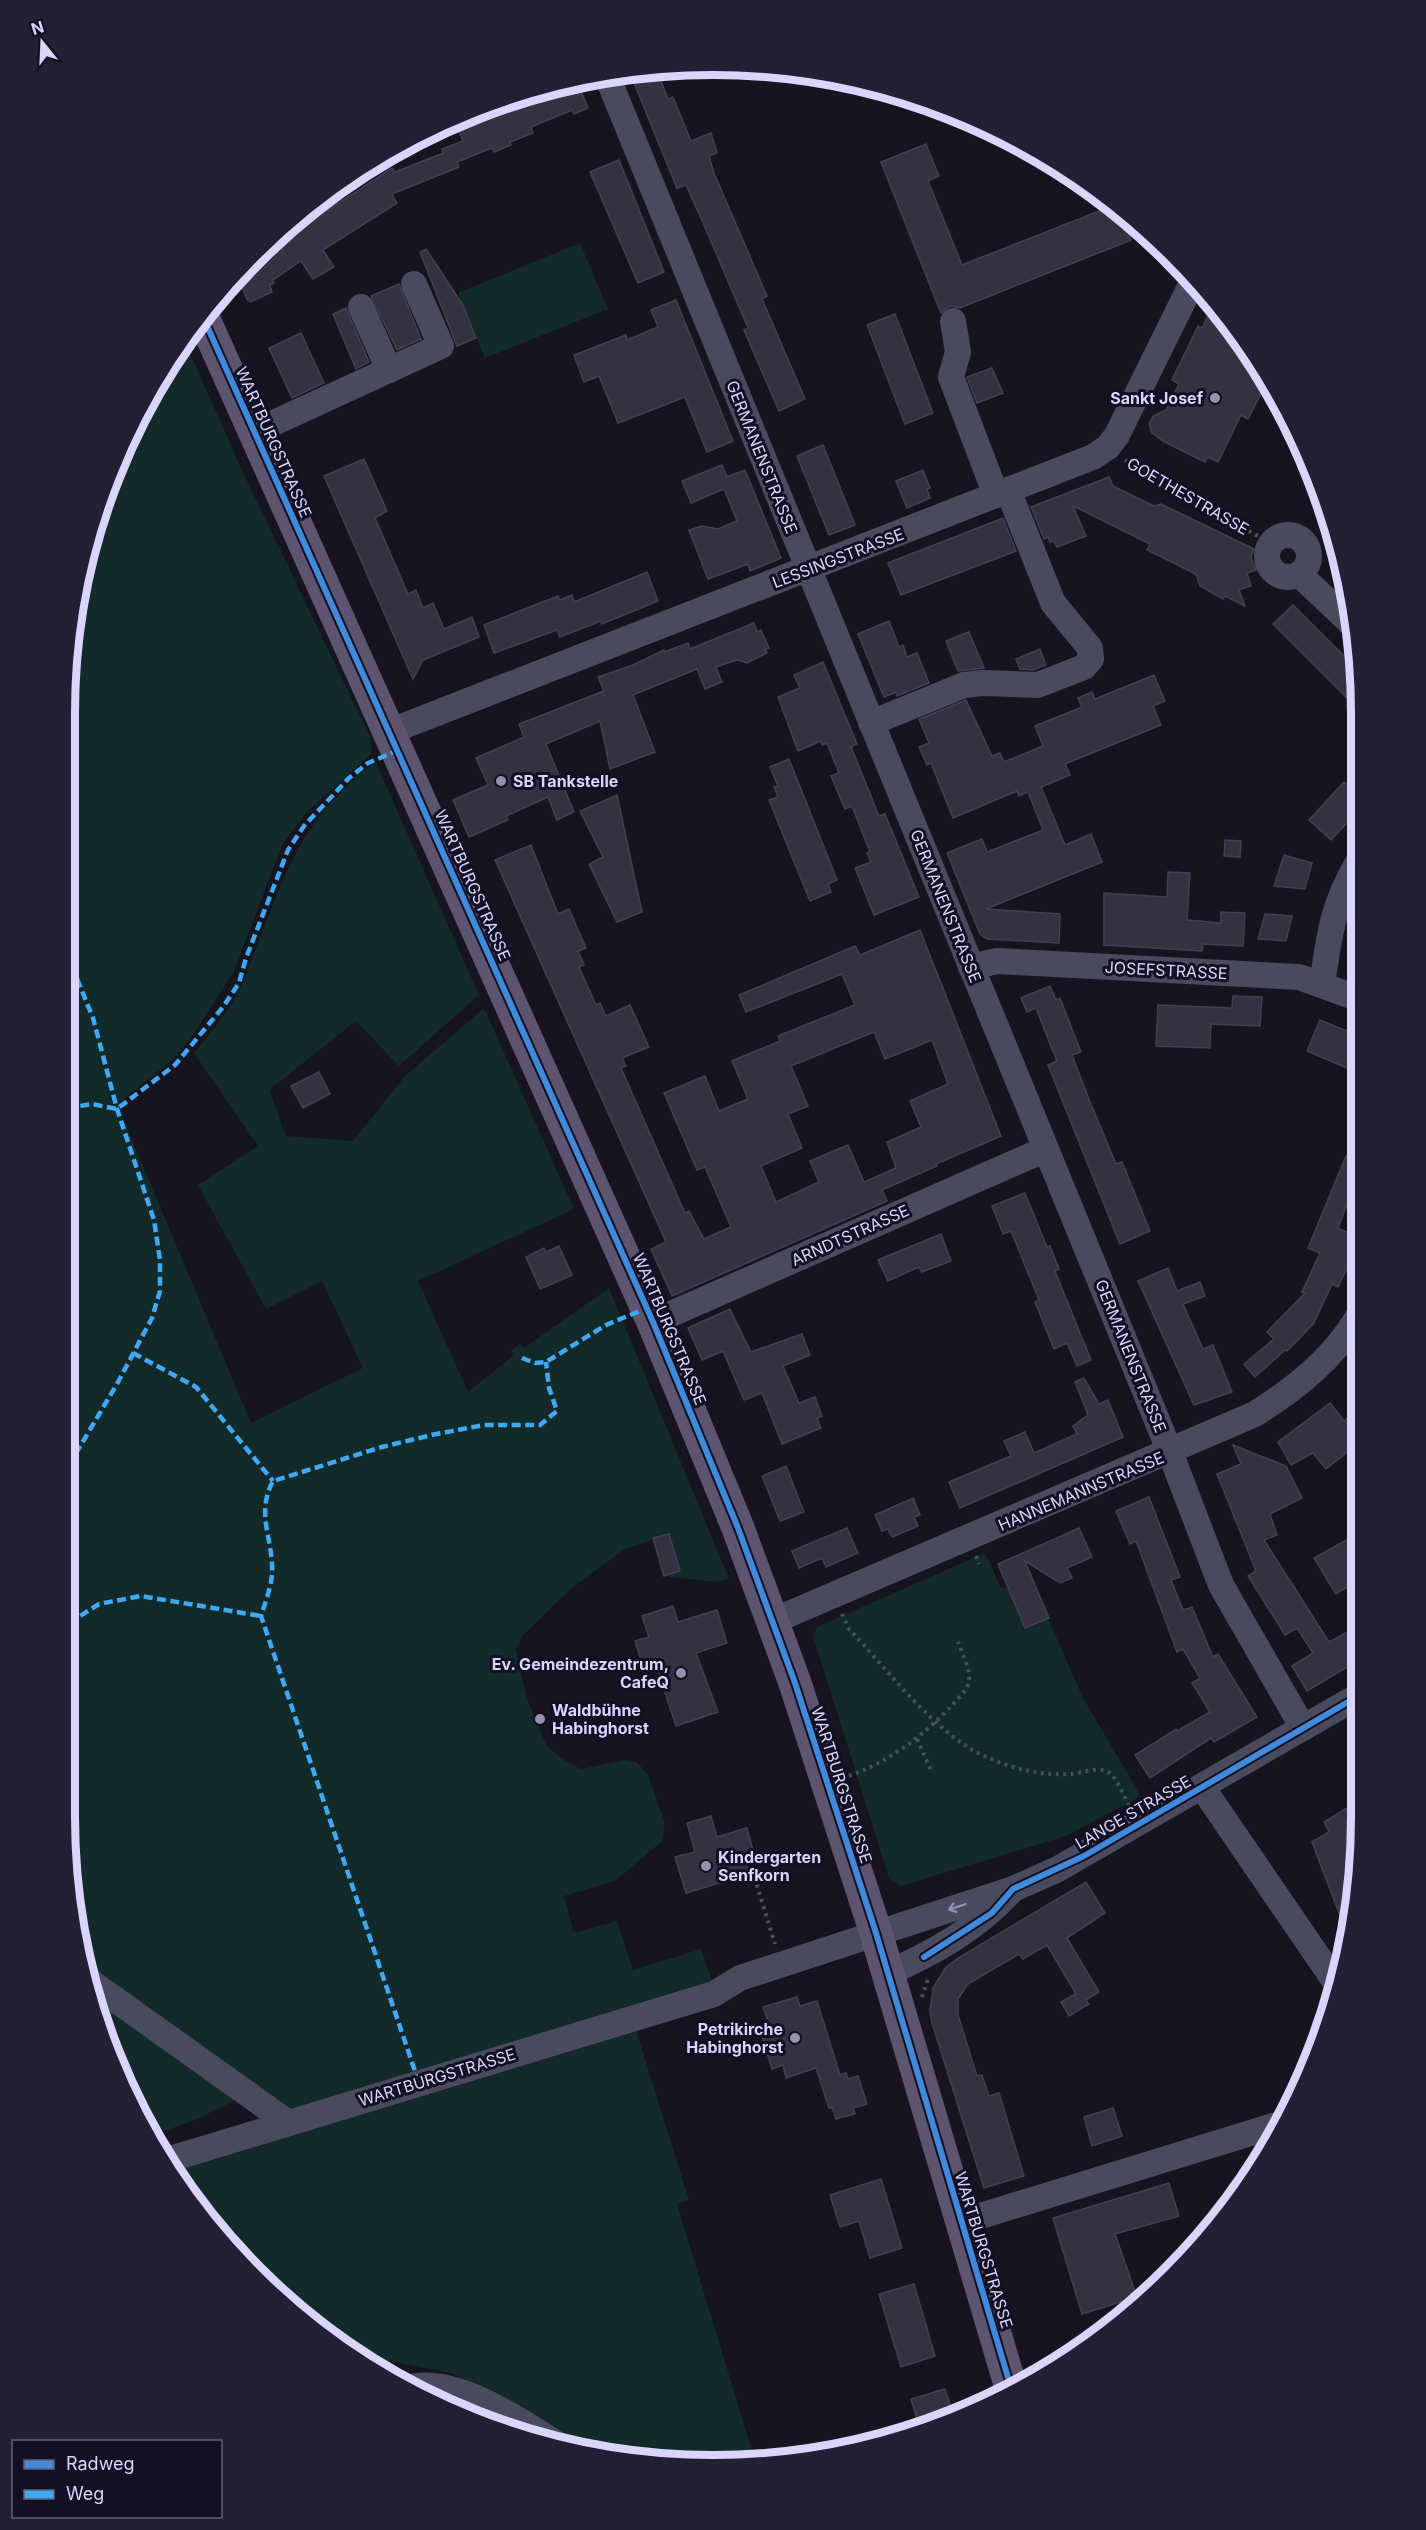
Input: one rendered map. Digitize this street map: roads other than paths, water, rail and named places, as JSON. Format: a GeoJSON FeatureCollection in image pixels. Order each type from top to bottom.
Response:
{"type":"FeatureCollection","features":[{"type":"Feature","properties":{"kind":"main road","name":"WARTBURGSTRASSE"},"geometry":{"type":"LineString","coordinates":[[207,325],[391,731],[653,1322],[773,1621],[876,1933],[1009,2382]]}},
{"type":"Feature","properties":{"kind":"street","name":"GERMANENSTRASSE"},"geometry":{"type":"LineString","coordinates":[[610,83],[1170,1452],[1221,1585],[1303,1728]]}},
{"type":"Feature","properties":{"kind":"street"},"geometry":{"type":"LineString","coordinates":[[254,432],[441,346],[414,284]]}},
{"type":"Feature","properties":{"kind":"street","name":"LESSINGSTRASSE"},"geometry":{"type":"LineString","coordinates":[[391,731],[1093,457],[1108,447],[1117,435],[1189,288]]}},
{"type":"Feature","properties":{"kind":"street"},"geometry":{"type":"LineString","coordinates":[[361,307],[389,370]]}},
{"type":"Feature","properties":{"kind":"street"},"geometry":{"type":"LineString","coordinates":[[871,723],[964,685],[982,683],[1038,686],[1084,667],[1091,658],[1090,648],[1053,603],[951,378],[958,352],[953,321]]}},
{"type":"Feature","properties":{"kind":"street"},"geometry":{"type":"LineString","coordinates":[[1270,543],[1283,534],[1299,536],[1309,547],[1310,563],[1300,575],[1344,616]]}},
{"type":"Feature","properties":{"kind":"street"},"geometry":{"type":"LineString","coordinates":[[1322,984],[1330,924],[1340,895],[1351,875]]}},
{"type":"Feature","properties":{"kind":"street","name":"JOSEFSTRASSE"},"geometry":{"type":"LineString","coordinates":[[971,967],[997,961],[1299,977],[1351,996]]}},
{"type":"Feature","properties":{"kind":"street","name":"ARNDTSTRASSE"},"geometry":{"type":"LineString","coordinates":[[653,1322],[1046,1149]]}},
{"type":"Feature","properties":{"kind":"street","name":"HANNEMANNSTRASSE"},"geometry":{"type":"LineString","coordinates":[[773,1621],[834,1598],[1255,1414],[1281,1398],[1321,1364],[1351,1326]]}},
{"type":"Feature","properties":{"kind":"street","name":"LANGE STRASSE"},"geometry":{"type":"LineString","coordinates":[[876,1933],[1013,1889],[1075,1861],[1351,1700]]}},
{"type":"Feature","properties":{"kind":"street"},"geometry":{"type":"LineString","coordinates":[[1202,1788],[1331,1975]]}},
{"type":"Feature","properties":{"kind":"street","name":"LANGE STRASSE"},"geometry":{"type":"LineString","coordinates":[[888,1973],[924,1957],[951,1940],[992,1912],[1013,1889]]}},
{"type":"Feature","properties":{"kind":"street","name":"WARTBURGSTRASSE"},"geometry":{"type":"LineString","coordinates":[[174,2157],[714,1994],[740,1978],[876,1933]]}},
{"type":"Feature","properties":{"kind":"street"},"geometry":{"type":"LineString","coordinates":[[99,1988],[287,2122]]}},
{"type":"Feature","properties":{"kind":"street"},"geometry":{"type":"LineString","coordinates":[[961,2222],[1271,2126]]}},
{"type":"Feature","properties":{"kind":"street"},"geometry":{"type":"LineString","coordinates":[[424,2385],[457,2389],[533,2428]]}},
{"type":"Feature","properties":{"kind":"place","name":"Sankt Josef"},"geometry":{"type":"Point","coordinates":[1215,398]}},
{"type":"Feature","properties":{"kind":"place","name":"SB Tankstelle"},"geometry":{"type":"Point","coordinates":[501,781]}},
{"type":"Feature","properties":{"kind":"place","name":"Ev. Gemeindezentrum, CafeQ"},"geometry":{"type":"Point","coordinates":[681,1673]}},
{"type":"Feature","properties":{"kind":"place","name":"Waldbühne Habinghorst"},"geometry":{"type":"Point","coordinates":[540,1719]}},
{"type":"Feature","properties":{"kind":"place","name":"Kindergarten Senfkorn"},"geometry":{"type":"Point","coordinates":[706,1866]}},
{"type":"Feature","properties":{"kind":"place","name":"Petrikirche Habinghorst"},"geometry":{"type":"Point","coordinates":[795,2038]}}]}
